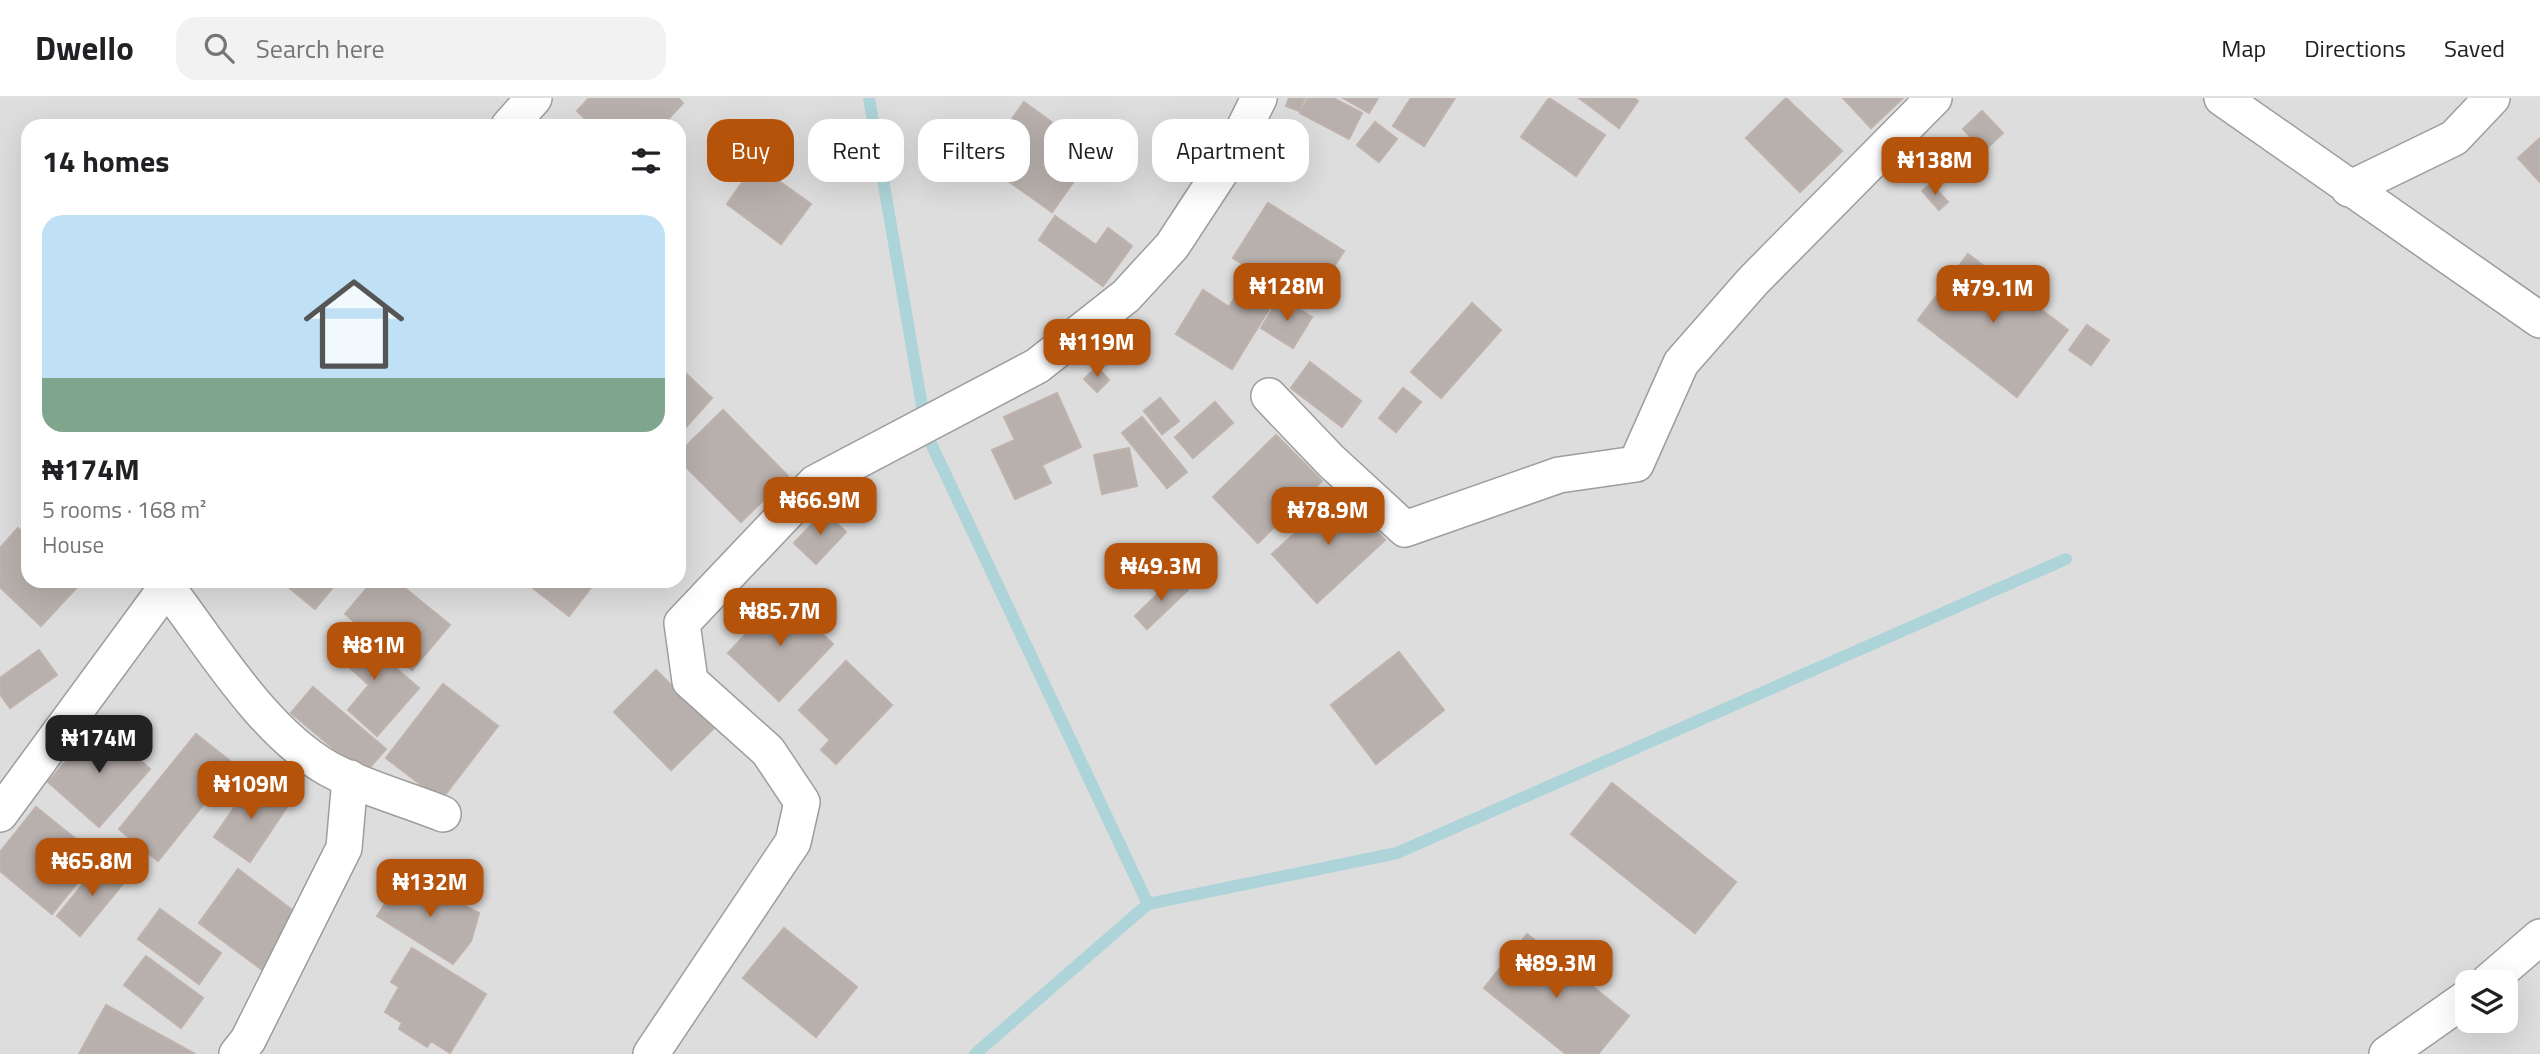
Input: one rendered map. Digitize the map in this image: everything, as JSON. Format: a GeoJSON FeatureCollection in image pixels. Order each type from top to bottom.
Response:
{"type":"FeatureCollection","features":[{"type":"Feature","properties":{"kind":"street"},"geometry":{"type":"LineString","coordinates":[[515,119],[534,98]]}},
{"type":"Feature","properties":{"kind":"street"},"geometry":{"type":"LineString","coordinates":[[651,1054],[793,842],[802,802],[768,751],[690,681],[682,622],[815,483],[1037,366],[1126,296],[1172,246],[1229,159],[1259,98]]}},
{"type":"Feature","properties":{"kind":"street"},"geometry":{"type":"LineString","coordinates":[[1269,396],[1331,460],[1405,529],[1559,475],[1636,464],[1681,363],[1753,281],[1934,98]]}},
{"type":"Feature","properties":{"kind":"street"},"geometry":{"type":"LineString","coordinates":[[2222,98],[2540,320]]}},
{"type":"Feature","properties":{"kind":"street"},"geometry":{"type":"LineString","coordinates":[[2349,189],[2454,138],[2491,98]]}},
{"type":"Feature","properties":{"kind":"street"},"geometry":{"type":"LineString","coordinates":[[0,814],[166,588]]}},
{"type":"Feature","properties":{"kind":"street"},"geometry":{"type":"LineString","coordinates":[[172,588],[272,721],[299,749],[330,770],[443,814]]}},
{"type":"Feature","properties":{"kind":"street"},"geometry":{"type":"LineString","coordinates":[[237,1054],[248,1040],[344,848],[350,778]]}},
{"type":"Feature","properties":{"kind":"street"},"geometry":{"type":"LineString","coordinates":[[2502,970],[2540,937]]}},
{"type":"Feature","properties":{"kind":"street"},"geometry":{"type":"LineString","coordinates":[[2388,1054],[2455,1006]]}},
{"type":"Feature","properties":{"kind":"shaded area"},"geometry":{"type":"Polygon","coordinates":[[[0,98],[2540,98],[2540,1054],[0,1054],[0,98]]]}},
{"type":"Feature","properties":{"kind":"building"},"geometry":{"type":"Polygon","coordinates":[[[589,98],[678,98],[683,103],[668,119],[586,119],[577,111],[589,98]]]}},
{"type":"Feature","properties":{"kind":"building"},"geometry":{"type":"Polygon","coordinates":[[[1289,98],[1305,98],[1299,111],[1286,106],[1289,98]]]}},
{"type":"Feature","properties":{"kind":"building"},"geometry":{"type":"Polygon","coordinates":[[[1308,98],[1333,98],[1362,113],[1349,139],[1300,113],[1308,98]]]}},
{"type":"Feature","properties":{"kind":"building"},"geometry":{"type":"Polygon","coordinates":[[[1343,98],[1378,98],[1369,113],[1343,98]]]}},
{"type":"Feature","properties":{"kind":"building"},"geometry":{"type":"Polygon","coordinates":[[[1411,98],[1455,98],[1424,146],[1393,126],[1411,98]]]}},
{"type":"Feature","properties":{"kind":"building"},"geometry":{"type":"Polygon","coordinates":[[[1549,98],[1605,135],[1576,176],[1521,137],[1549,98]]]}},
{"type":"Feature","properties":{"kind":"building"},"geometry":{"type":"Polygon","coordinates":[[[1579,98],[1634,98],[1638,101],[1619,128],[1579,98]]]}},
{"type":"Feature","properties":{"kind":"building"},"geometry":{"type":"Polygon","coordinates":[[[1786,98],[1842,151],[1800,192],[1746,138],[1786,98]]]}},
{"type":"Feature","properties":{"kind":"building"},"geometry":{"type":"Polygon","coordinates":[[[1843,98],[1903,98],[1871,128],[1843,98]]]}},
{"type":"Feature","properties":{"kind":"building"},"geometry":{"type":"Polygon","coordinates":[[[1024,102],[1047,119],[1044,119],[1044,182],[1073,182],[1052,212],[1009,182],[1030,182],[1030,119],[1012,119],[1024,102]]]}},
{"type":"Feature","properties":{"kind":"building"},"geometry":{"type":"Polygon","coordinates":[[[1982,111],[2003,133],[1984,151],[1963,129],[1982,111]]]}},
{"type":"Feature","properties":{"kind":"building"},"geometry":{"type":"Polygon","coordinates":[[[1375,122],[1397,139],[1379,162],[1357,145],[1375,122]]]}},
{"type":"Feature","properties":{"kind":"building"},"geometry":{"type":"Polygon","coordinates":[[[2540,138],[2540,182],[2518,158],[2540,138]]]}},
{"type":"Feature","properties":{"kind":"building"},"geometry":{"type":"Polygon","coordinates":[[[742,182],[780,182],[811,204],[781,244],[727,204],[742,182]]]}},
{"type":"Feature","properties":{"kind":"building"},"geometry":{"type":"Polygon","coordinates":[[[1931,184],[1948,202],[1939,210],[1922,191],[1931,184]]]}},
{"type":"Feature","properties":{"kind":"building"},"geometry":{"type":"Polygon","coordinates":[[[1268,203],[1344,251],[1309,306],[1233,258],[1268,203]]]}},
{"type":"Feature","properties":{"kind":"building"},"geometry":{"type":"Polygon","coordinates":[[[1055,216],[1096,245],[1108,228],[1132,246],[1103,286],[1039,240],[1055,216]]]}},
{"type":"Feature","properties":{"kind":"building"},"geometry":{"type":"Polygon","coordinates":[[[1968,254],[2068,330],[2017,397],[1918,320],[1968,254]]]}},
{"type":"Feature","properties":{"kind":"building"},"geometry":{"type":"Polygon","coordinates":[[[1241,287],[1271,306],[1232,369],[1176,334],[1203,290],[1229,307],[1241,287]]]}},
{"type":"Feature","properties":{"kind":"building"},"geometry":{"type":"Polygon","coordinates":[[[1280,297],[1312,317],[1293,348],[1261,328],[1280,297]]]}},
{"type":"Feature","properties":{"kind":"building"},"geometry":{"type":"Polygon","coordinates":[[[1472,303],[1501,330],[1441,398],[1411,372],[1472,303]]]}},
{"type":"Feature","properties":{"kind":"building"},"geometry":{"type":"Polygon","coordinates":[[[2087,325],[2109,340],[2091,365],[2069,350],[2087,325]]]}},
{"type":"Feature","properties":{"kind":"building"},"geometry":{"type":"Polygon","coordinates":[[[1310,362],[1361,401],[1342,427],[1291,388],[1310,362]]]}},
{"type":"Feature","properties":{"kind":"building"},"geometry":{"type":"Polygon","coordinates":[[[1097,367],[1109,380],[1097,392],[1084,379],[1097,367]]]}},
{"type":"Feature","properties":{"kind":"building"},"geometry":{"type":"Polygon","coordinates":[[[686,374],[712,398],[686,427],[686,374]]]}},
{"type":"Feature","properties":{"kind":"building"},"geometry":{"type":"Polygon","coordinates":[[[1403,388],[1421,402],[1396,432],[1379,418],[1403,388]]]}},
{"type":"Feature","properties":{"kind":"building"},"geometry":{"type":"Polygon","coordinates":[[[1057,393],[1081,447],[1042,465],[1051,483],[1015,499],[992,450],[1015,440],[1004,417],[1057,393]]]}},
{"type":"Feature","properties":{"kind":"building"},"geometry":{"type":"Polygon","coordinates":[[[1160,398],[1179,421],[1162,434],[1144,411],[1160,398]]]}},
{"type":"Feature","properties":{"kind":"building"},"geometry":{"type":"Polygon","coordinates":[[[1215,402],[1233,423],[1193,458],[1175,437],[1215,402]]]}},
{"type":"Feature","properties":{"kind":"building"},"geometry":{"type":"Polygon","coordinates":[[[723,410],[788,476],[741,522],[686,467],[686,446],[723,410]]]}},
{"type":"Feature","properties":{"kind":"building"},"geometry":{"type":"Polygon","coordinates":[[[1142,417],[1187,472],[1167,488],[1122,433],[1142,417]]]}},
{"type":"Feature","properties":{"kind":"building"},"geometry":{"type":"Polygon","coordinates":[[[1276,435],[1322,481],[1258,543],[1213,497],[1276,435]]]}},
{"type":"Feature","properties":{"kind":"building"},"geometry":{"type":"Polygon","coordinates":[[[1129,448],[1137,486],[1102,494],[1094,455],[1129,448]]]}},
{"type":"Feature","properties":{"kind":"building"},"geometry":{"type":"Polygon","coordinates":[[[1340,492],[1385,540],[1317,603],[1272,554],[1340,492]]]}},
{"type":"Feature","properties":{"kind":"building"},"geometry":{"type":"Polygon","coordinates":[[[824,511],[846,532],[816,564],[794,543],[824,511]]]}},
{"type":"Feature","properties":{"kind":"building"},"geometry":{"type":"Polygon","coordinates":[[[18,528],[21,531],[21,588],[76,588],[41,626],[0,587],[0,548],[18,528]]]}},
{"type":"Feature","properties":{"kind":"building"},"geometry":{"type":"Polygon","coordinates":[[[1175,577],[1188,590],[1147,629],[1135,616],[1175,577]]]}},
{"type":"Feature","properties":{"kind":"building"},"geometry":{"type":"Polygon","coordinates":[[[290,588],[332,588],[315,609],[290,588]]]}},
{"type":"Feature","properties":{"kind":"building"},"geometry":{"type":"Polygon","coordinates":[[[367,588],[405,588],[450,625],[412,670],[345,614],[367,588]]]}},
{"type":"Feature","properties":{"kind":"building"},"geometry":{"type":"Polygon","coordinates":[[[533,588],[591,588],[569,616],[533,588]]]}},
{"type":"Feature","properties":{"kind":"building"},"geometry":{"type":"Polygon","coordinates":[[[782,596],[833,644],[779,701],[728,653],[782,596]]]}},
{"type":"Feature","properties":{"kind":"building"},"geometry":{"type":"Polygon","coordinates":[[[348,627],[419,688],[377,736],[348,710],[369,685],[329,649],[348,627]]]}},
{"type":"Feature","properties":{"kind":"building"},"geometry":{"type":"Polygon","coordinates":[[[39,650],[57,675],[10,708],[0,694],[0,678],[39,650]]]}},
{"type":"Feature","properties":{"kind":"building"},"geometry":{"type":"Polygon","coordinates":[[[1399,652],[1444,710],[1376,764],[1331,705],[1399,652]]]}},
{"type":"Feature","properties":{"kind":"building"},"geometry":{"type":"Polygon","coordinates":[[[846,661],[892,705],[836,764],[821,750],[830,740],[799,710],[846,661]]]}},
{"type":"Feature","properties":{"kind":"building"},"geometry":{"type":"Polygon","coordinates":[[[656,670],[714,728],[671,770],[614,712],[656,670]]]}},
{"type":"Feature","properties":{"kind":"building"},"geometry":{"type":"Polygon","coordinates":[[[443,684],[498,726],[441,800],[386,758],[443,684]]]}},
{"type":"Feature","properties":{"kind":"building"},"geometry":{"type":"Polygon","coordinates":[[[313,687],[386,749],[364,774],[291,713],[313,687]]]}},
{"type":"Feature","properties":{"kind":"building"},"geometry":{"type":"Polygon","coordinates":[[[99,724],[150,769],[99,827],[48,782],[99,724]]]}},
{"type":"Feature","properties":{"kind":"building"},"geometry":{"type":"Polygon","coordinates":[[[196,734],[235,765],[158,861],[119,829],[196,734]]]}},
{"type":"Feature","properties":{"kind":"building"},"geometry":{"type":"Polygon","coordinates":[[[253,780],[289,804],[250,862],[214,837],[253,780]]]}},
{"type":"Feature","properties":{"kind":"building"},"geometry":{"type":"Polygon","coordinates":[[[1612,783],[1736,882],[1695,933],[1571,834],[1612,783]]]}},
{"type":"Feature","properties":{"kind":"building"},"geometry":{"type":"Polygon","coordinates":[[[36,807],[98,857],[52,914],[0,871],[0,852],[36,807]]]}},
{"type":"Feature","properties":{"kind":"building"},"geometry":{"type":"Polygon","coordinates":[[[103,860],[126,880],[80,936],[57,916],[103,860]]]}},
{"type":"Feature","properties":{"kind":"building"},"geometry":{"type":"Polygon","coordinates":[[[238,869],[304,919],[265,972],[199,923],[238,869]]]}},
{"type":"Feature","properties":{"kind":"building"},"geometry":{"type":"Polygon","coordinates":[[[404,875],[479,913],[471,941],[453,964],[377,916],[404,875]]]}},
{"type":"Feature","properties":{"kind":"building"},"geometry":{"type":"Polygon","coordinates":[[[160,909],[221,953],[199,984],[138,939],[160,909]]]}},
{"type":"Feature","properties":{"kind":"building"},"geometry":{"type":"Polygon","coordinates":[[[784,928],[857,987],[816,1037],[743,978],[784,928]]]}},
{"type":"Feature","properties":{"kind":"building"},"geometry":{"type":"Polygon","coordinates":[[[1527,934],[1629,1016],[1598,1054],[1566,1054],[1484,988],[1527,934]]]}},
{"type":"Feature","properties":{"kind":"building"},"geometry":{"type":"Polygon","coordinates":[[[412,948],[486,994],[450,1053],[431,1041],[427,1047],[399,1029],[402,1023],[385,1012],[399,987],[391,982],[412,948]]]}},
{"type":"Feature","properties":{"kind":"building"},"geometry":{"type":"Polygon","coordinates":[[[146,956],[203,998],[181,1028],[124,985],[146,956]]]}},
{"type":"Feature","properties":{"kind":"building"},"geometry":{"type":"Polygon","coordinates":[[[106,1005],[195,1054],[79,1054],[106,1005]]]}},
{"type":"Feature","properties":{"kind":"waterway"},"geometry":{"type":"LineString","coordinates":[[869,98],[927,435],[1148,904]]}},
{"type":"Feature","properties":{"kind":"waterway"},"geometry":{"type":"LineString","coordinates":[[975,1054],[1148,904],[1397,853],[2066,559]]}}]}
